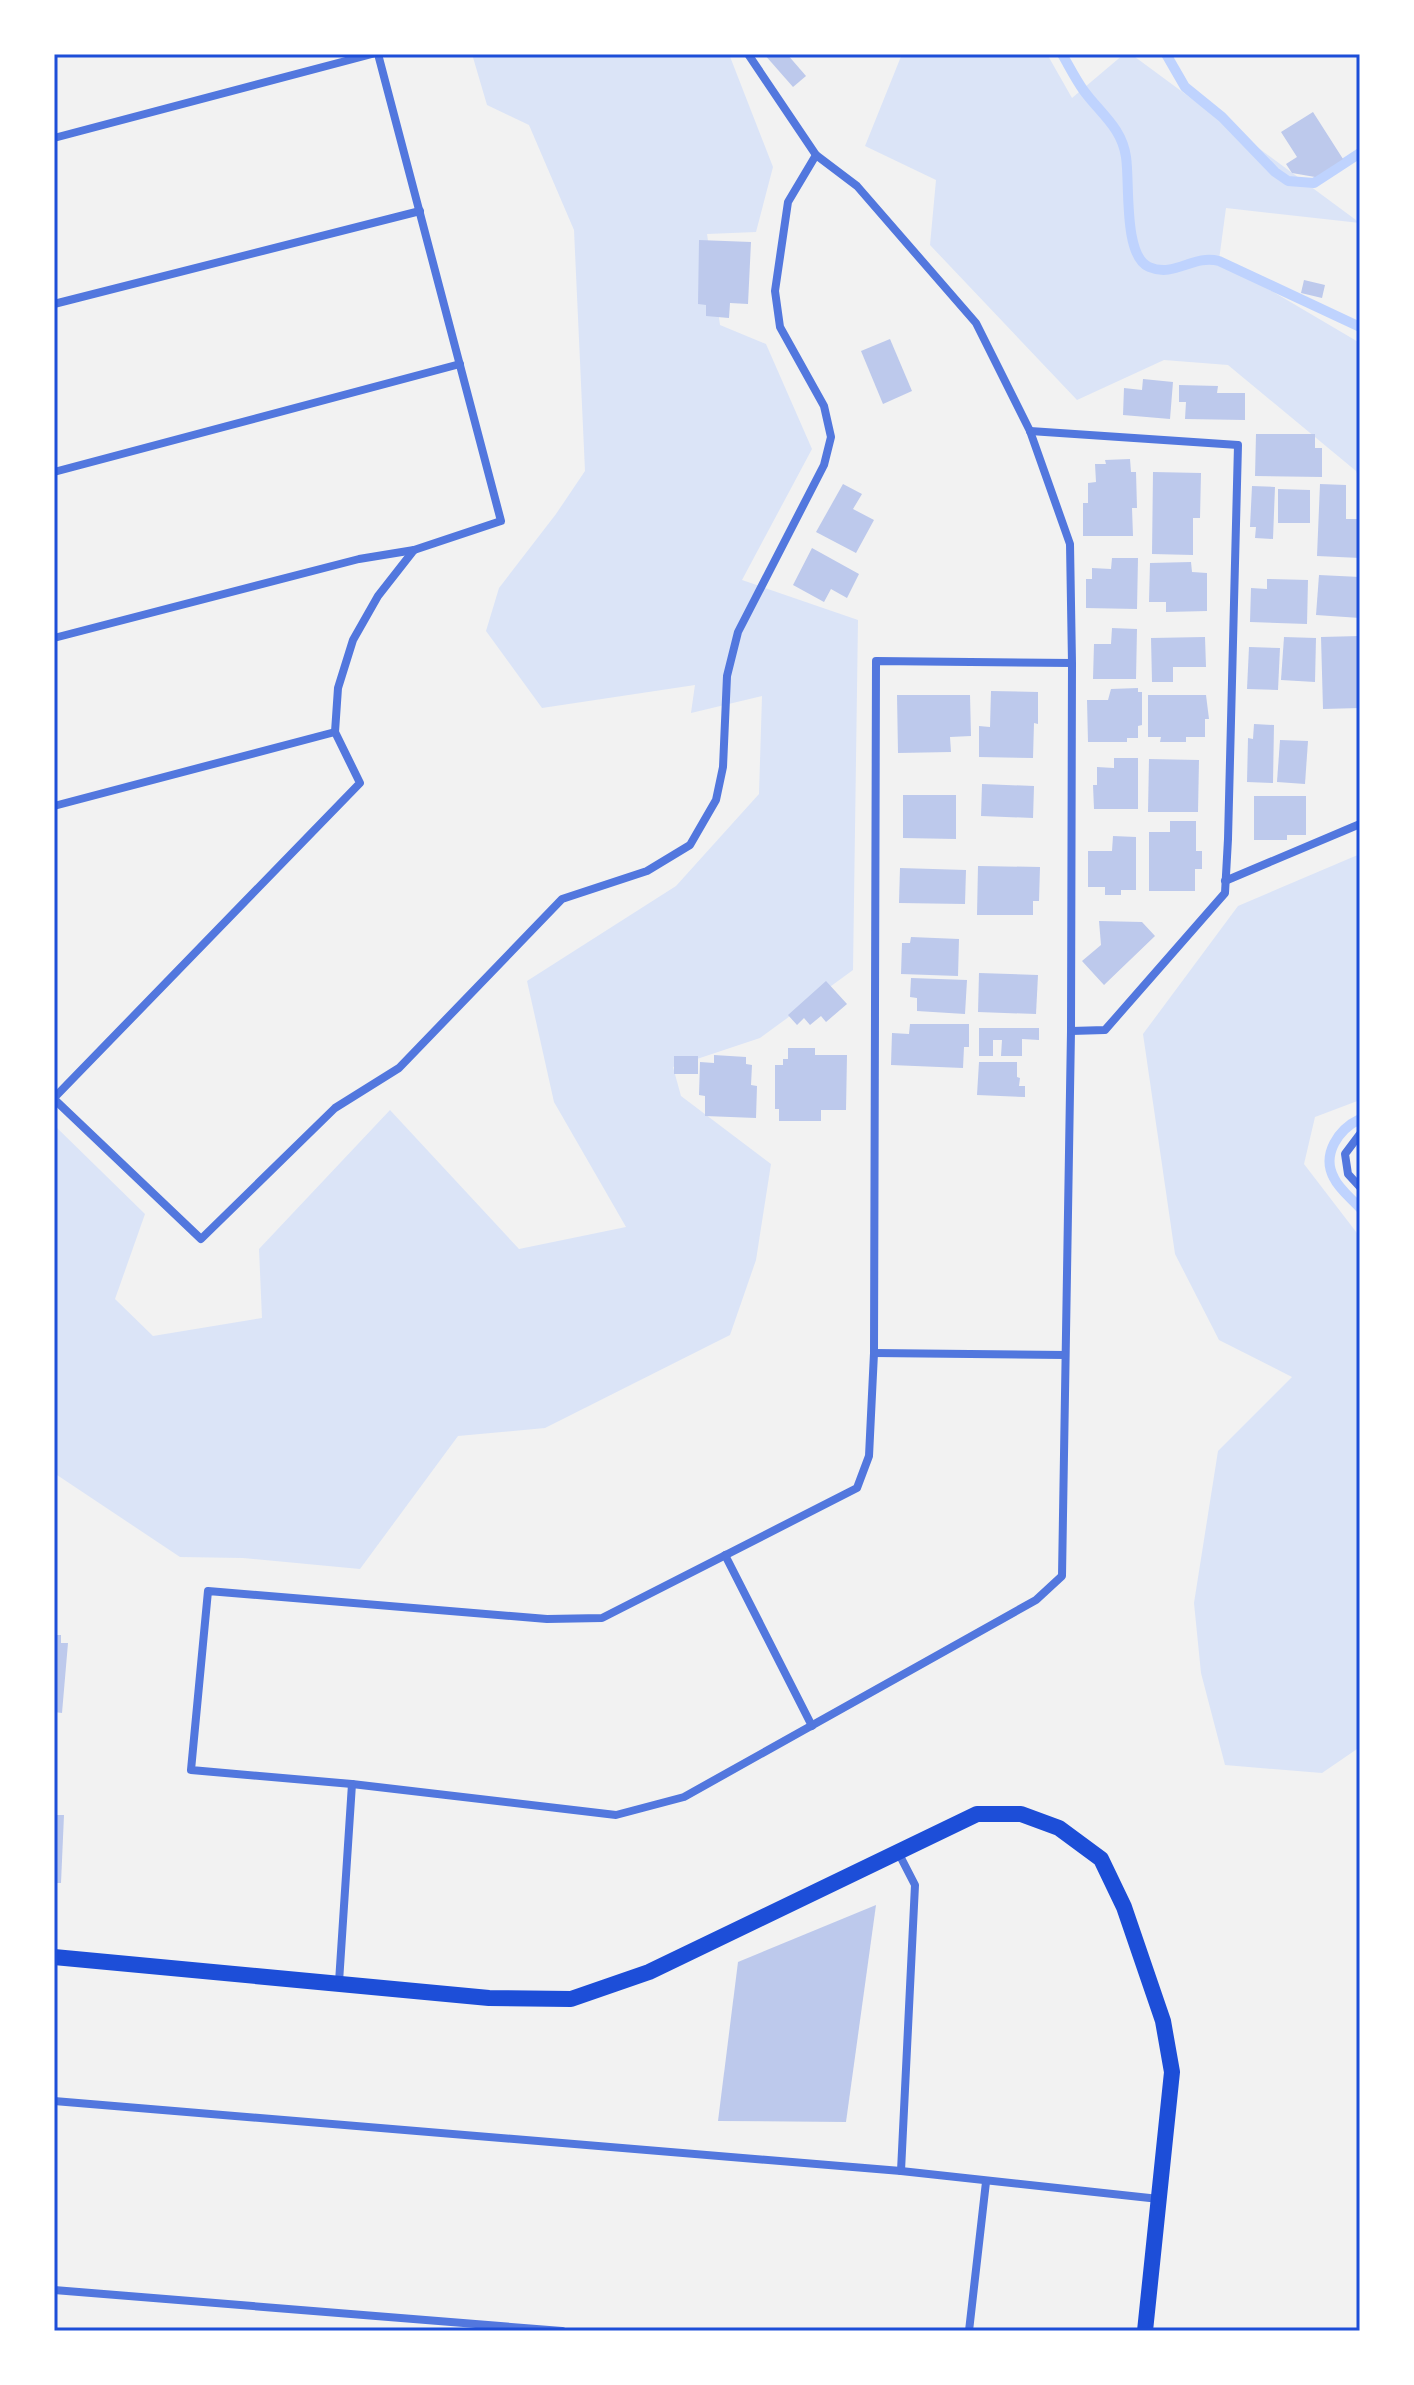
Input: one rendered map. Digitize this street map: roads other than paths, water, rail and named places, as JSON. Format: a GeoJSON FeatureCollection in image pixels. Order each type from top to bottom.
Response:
{"type":"FeatureCollection","features":[{"type":"Feature","properties":{"kind":"main road"},"geometry":{"type":"LineString","coordinates":[[54,1957],[489,1998],[571,1999],[649,1972],[977,1814],[1021,1814],[1059,1828],[1101,1859],[1124,1907],[1163,2021],[1172,2072],[1145,2331]]}},
{"type":"Feature","properties":{"kind":"street"},"geometry":{"type":"LineString","coordinates":[[54,138],[372,54]]}},
{"type":"Feature","properties":{"kind":"street"},"geometry":{"type":"LineString","coordinates":[[54,638],[359,559],[414,550],[501,521],[378,54]]}},
{"type":"Feature","properties":{"kind":"street"},"geometry":{"type":"LineString","coordinates":[[748,54],[816,155],[857,186],[976,323],[1030,431],[1070,544],[1072,663],[1071,1031],[1062,1576],[1036,1600],[684,1797],[616,1815],[352,1784],[191,1770],[208,1591],[547,1619],[602,1618],[857,1488],[869,1456],[874,1353],[876,661],[1072,663]]}},
{"type":"Feature","properties":{"kind":"street"},"geometry":{"type":"LineString","coordinates":[[414,550],[378,596],[353,640],[338,688],[335,732],[360,783],[54,1098],[201,1239],[335,1108],[399,1068],[562,899],[647,871],[690,845],[716,800],[723,767],[727,676],[738,632],[824,465],[831,437],[824,406],[780,327],[775,291],[788,202],[816,155]]}},
{"type":"Feature","properties":{"kind":"street"},"geometry":{"type":"LineString","coordinates":[[54,304],[420,211]]}},
{"type":"Feature","properties":{"kind":"street"},"geometry":{"type":"LineString","coordinates":[[54,472],[460,364]]}},
{"type":"Feature","properties":{"kind":"street"},"geometry":{"type":"LineString","coordinates":[[1030,431],[1238,445],[1225,893],[1105,1030],[1071,1031]]}},
{"type":"Feature","properties":{"kind":"street"},"geometry":{"type":"LineString","coordinates":[[54,806],[335,732]]}},
{"type":"Feature","properties":{"kind":"street"},"geometry":{"type":"LineString","coordinates":[[1225,881],[1360,824]]}},
{"type":"Feature","properties":{"kind":"street"},"geometry":{"type":"LineString","coordinates":[[1360,1134],[1345,1154],[1348,1174],[1360,1187]]}},
{"type":"Feature","properties":{"kind":"street"},"geometry":{"type":"LineString","coordinates":[[874,1353],[1065,1355]]}},
{"type":"Feature","properties":{"kind":"street"},"geometry":{"type":"LineString","coordinates":[[725,1555],[812,1726]]}},
{"type":"Feature","properties":{"kind":"street"},"geometry":{"type":"LineString","coordinates":[[339,1982],[352,1784]]}},
{"type":"Feature","properties":{"kind":"street"},"geometry":{"type":"LineString","coordinates":[[897,1850],[915,1885],[901,2171]]}},
{"type":"Feature","properties":{"kind":"street"},"geometry":{"type":"LineString","coordinates":[[54,2101],[901,2171],[1159,2199]]}},
{"type":"Feature","properties":{"kind":"street"},"geometry":{"type":"LineString","coordinates":[[969,2331],[986,2182]]}},
{"type":"Feature","properties":{"kind":"street"},"geometry":{"type":"LineString","coordinates":[[54,2290],[562,2331]]}},
{"type":"Feature","properties":{"kind":"waterway"},"geometry":{"type":"LineString","coordinates":[[1062,54],[1084,91],[1115,129],[1124,147],[1131,234],[1141,260],[1158,270],[1201,261],[1219,261],[1360,327]]}},
{"type":"Feature","properties":{"kind":"waterway"},"geometry":{"type":"LineString","coordinates":[[1166,54],[1185,87],[1222,117],[1275,172],[1288,181],[1314,183],[1360,153]]}},
{"type":"Feature","properties":{"kind":"waterway"},"geometry":{"type":"LineString","coordinates":[[1360,1119],[1339,1136],[1330,1160],[1336,1182],[1360,1208]]}}]}
